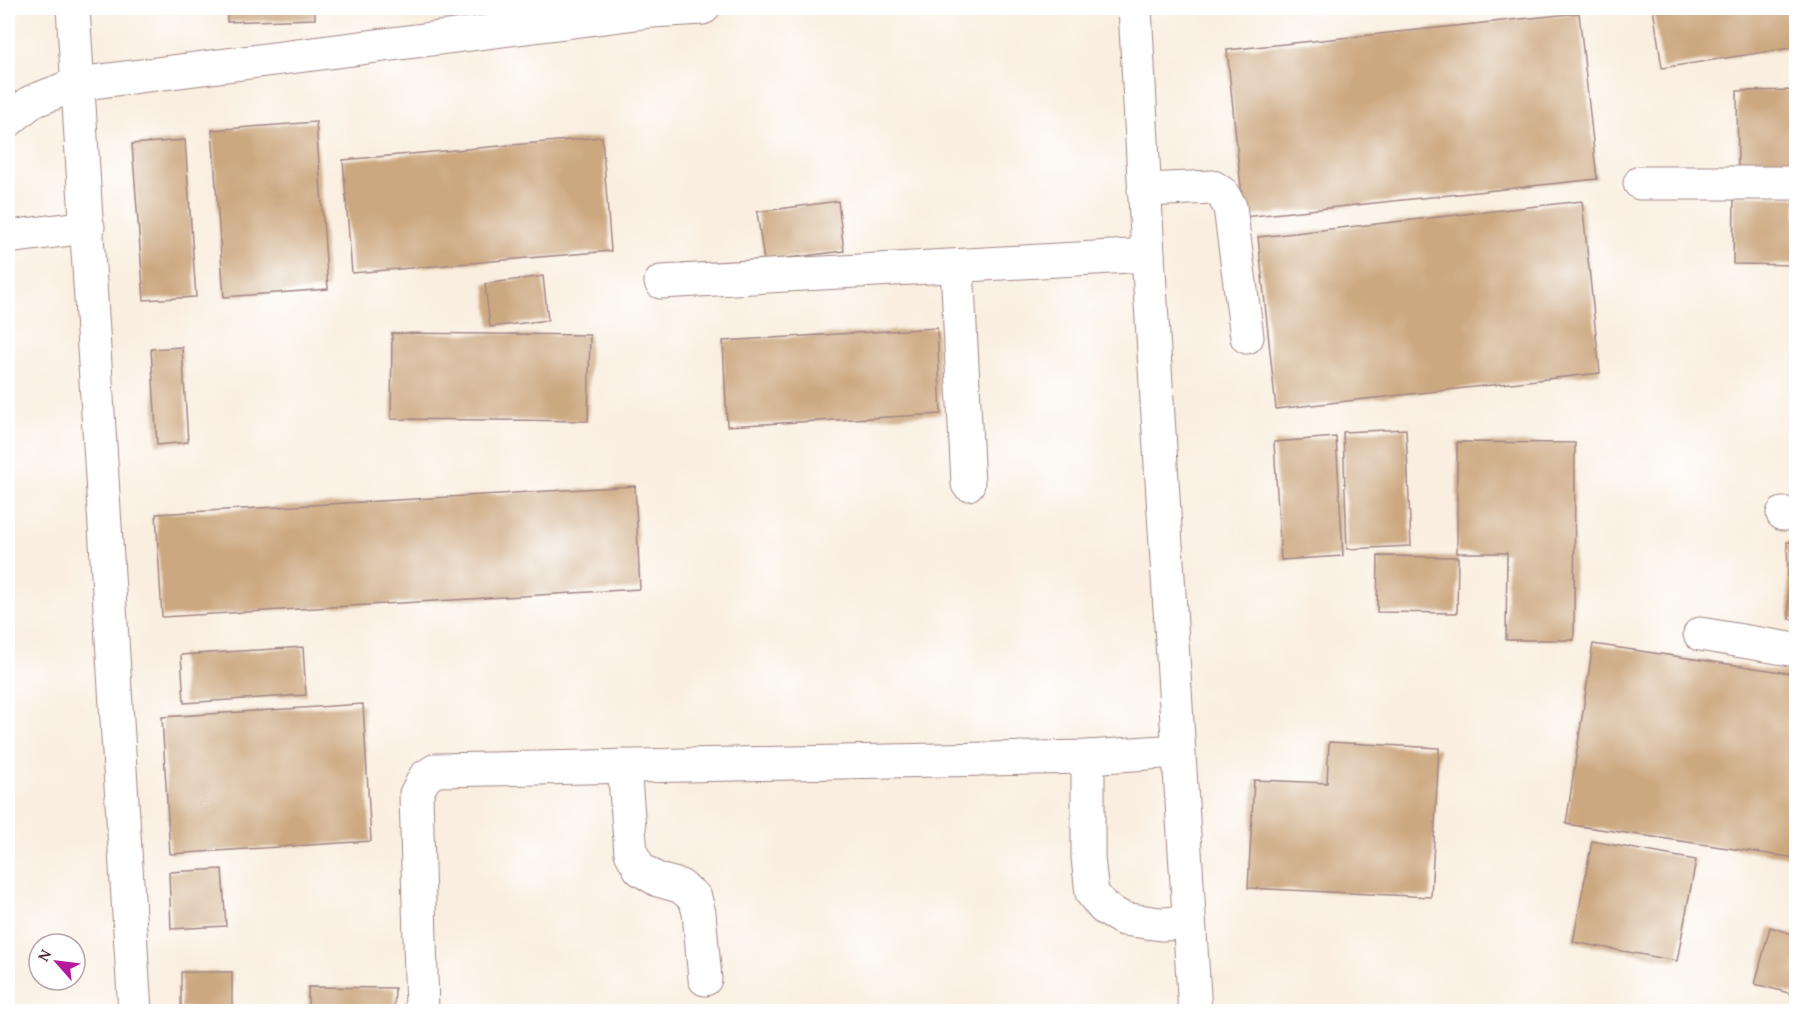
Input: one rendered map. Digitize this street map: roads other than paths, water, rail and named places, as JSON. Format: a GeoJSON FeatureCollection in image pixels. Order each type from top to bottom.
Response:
{"type":"FeatureCollection","features":[{"type":"Feature","properties":{"kind":"street"},"geometry":{"type":"LineString","coordinates":[[73,8],[135,1011]]}},
{"type":"Feature","properties":{"kind":"street"},"geometry":{"type":"LineString","coordinates":[[8,122],[31,102],[77,84],[652,9],[703,8]]}},
{"type":"Feature","properties":{"kind":"street"},"geometry":{"type":"LineString","coordinates":[[1135,8],[1144,190],[1195,1011]]}},
{"type":"Feature","properties":{"kind":"street"},"geometry":{"type":"LineString","coordinates":[[1640,183],[1797,183]]}},
{"type":"Feature","properties":{"kind":"street"},"geometry":{"type":"LineString","coordinates":[[1144,190],[1213,187],[1222,193],[1230,207],[1247,337]]}},
{"type":"Feature","properties":{"kind":"street"},"geometry":{"type":"LineString","coordinates":[[8,237],[88,227]]}},
{"type":"Feature","properties":{"kind":"street"},"geometry":{"type":"LineString","coordinates":[[661,282],[1148,255]]}},
{"type":"Feature","properties":{"kind":"street"},"geometry":{"type":"LineString","coordinates":[[957,266],[968,484]]}},
{"type":"Feature","properties":{"kind":"street"},"geometry":{"type":"LineString","coordinates":[[1700,634],[1797,650]]}},
{"type":"Feature","properties":{"kind":"street"},"geometry":{"type":"LineString","coordinates":[[422,1011],[416,794],[425,777],[436,770],[1088,757],[1178,751]]}},
{"type":"Feature","properties":{"kind":"street"},"geometry":{"type":"LineString","coordinates":[[1088,757],[1088,858],[1092,893],[1104,908],[1124,919],[1161,924],[1189,923]]}},
{"type":"Feature","properties":{"kind":"street"},"geometry":{"type":"LineString","coordinates":[[624,766],[631,854],[640,869],[658,880],[680,886],[695,898],[699,913],[705,979]]}}]}
